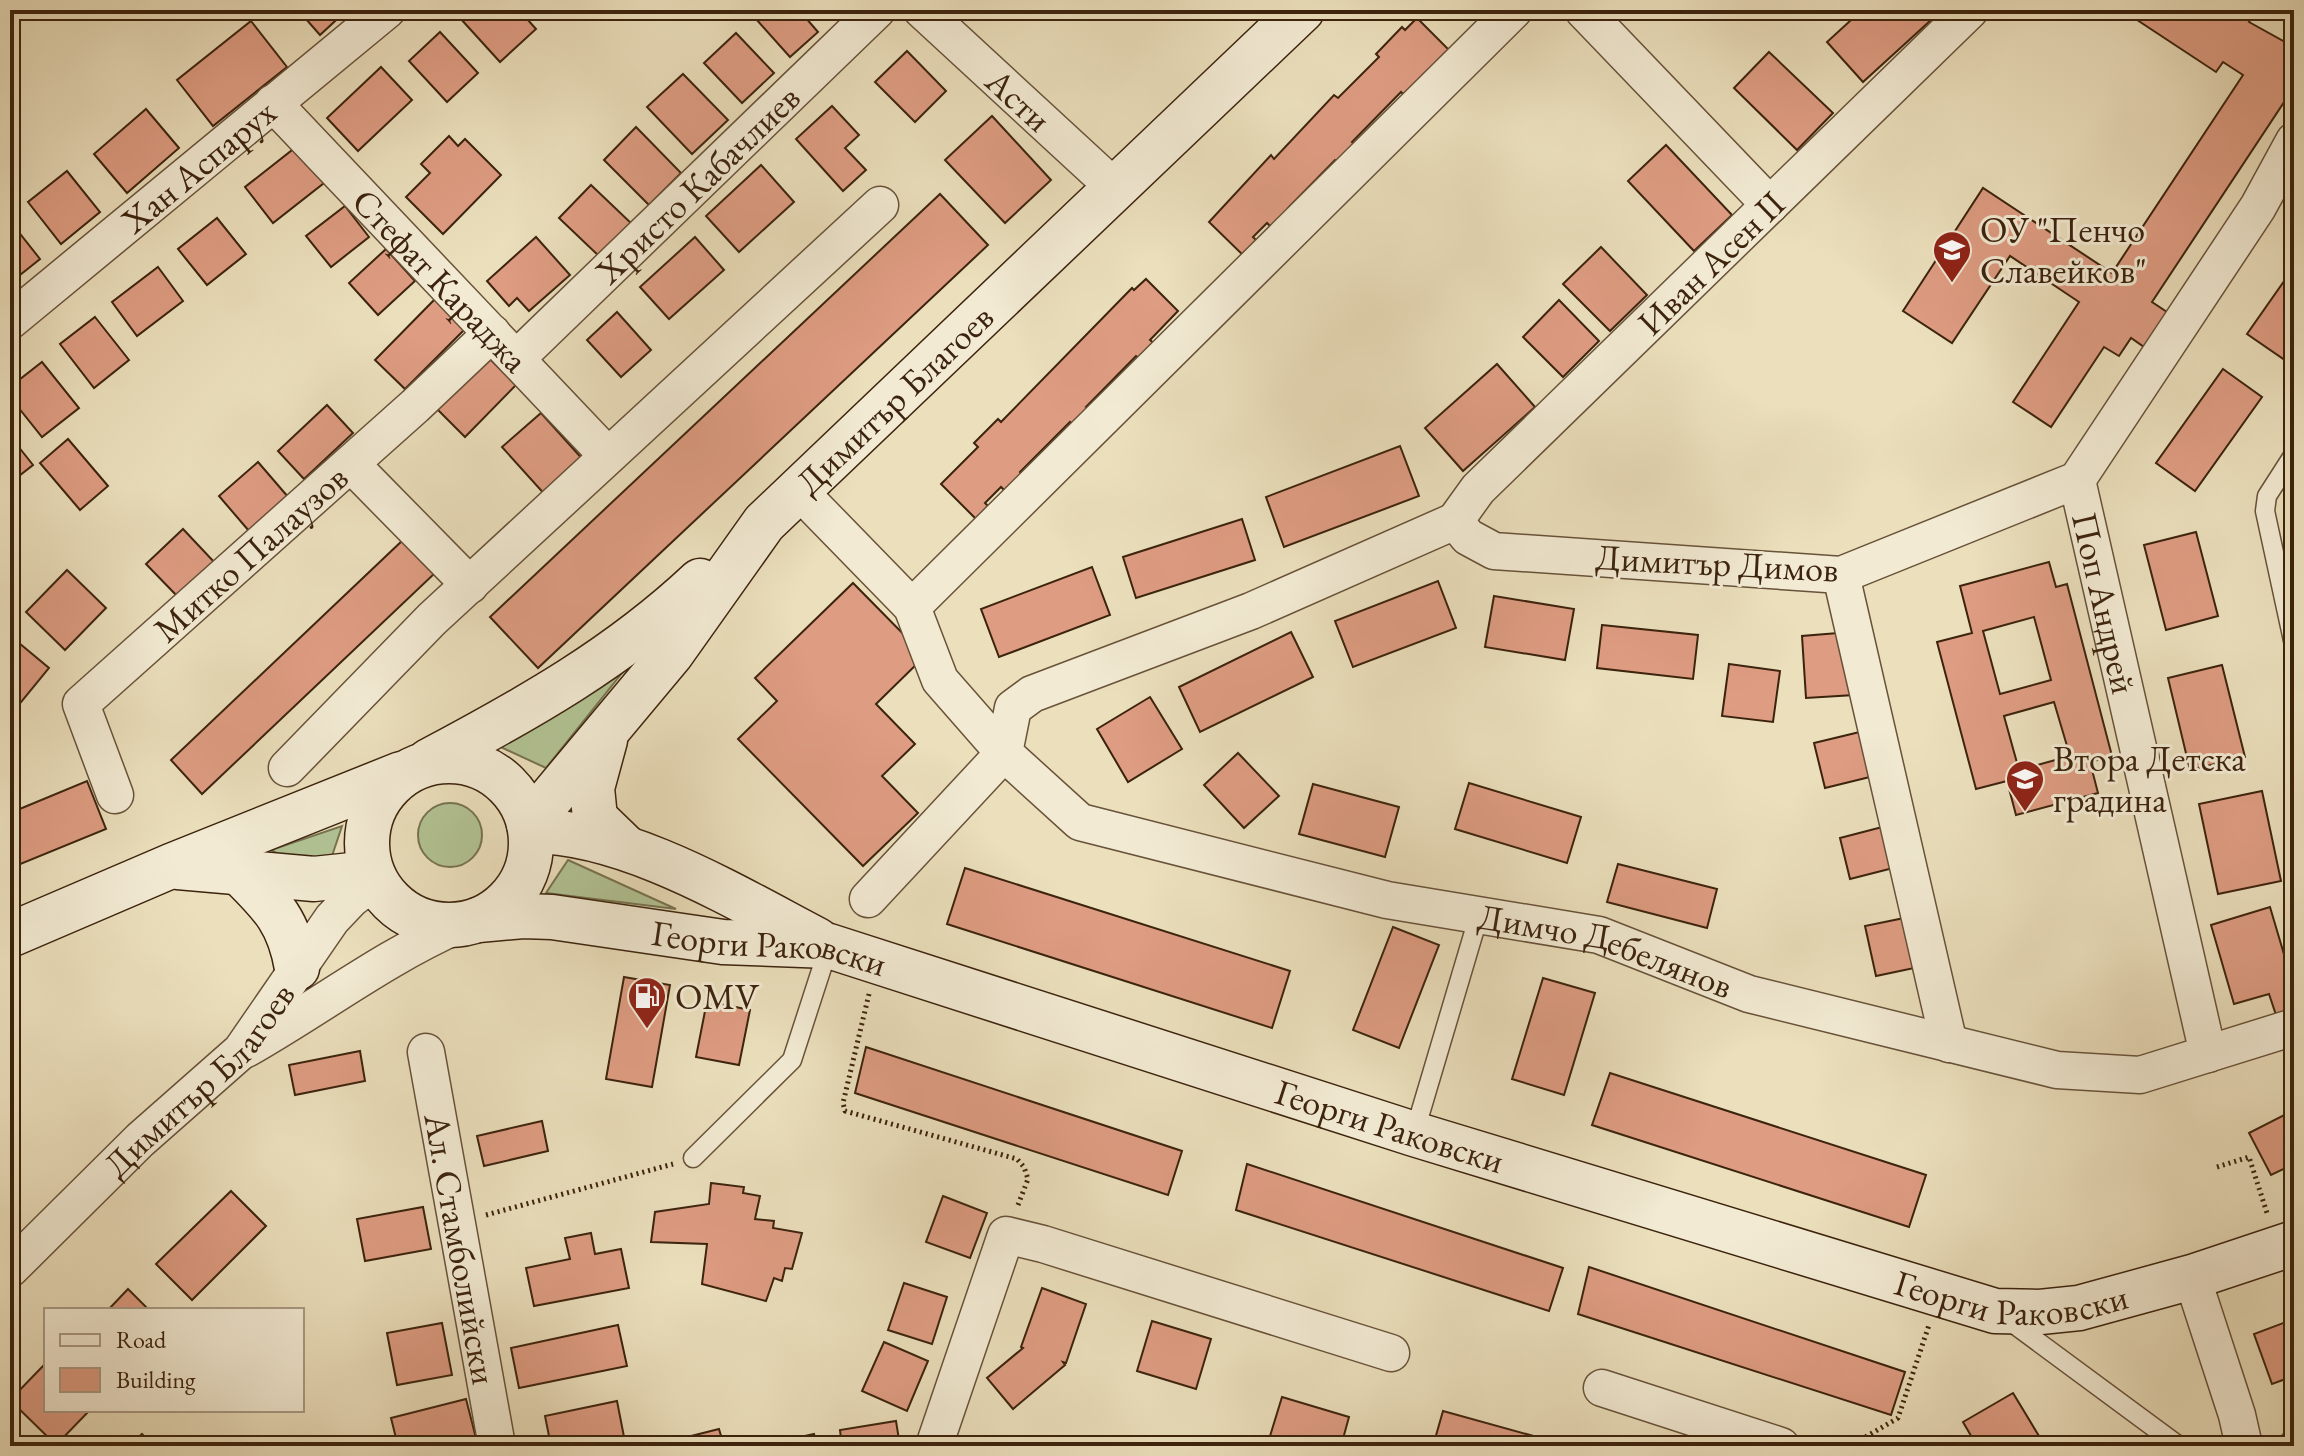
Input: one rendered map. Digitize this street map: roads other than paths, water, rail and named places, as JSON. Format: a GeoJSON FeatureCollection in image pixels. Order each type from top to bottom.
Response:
{"type":"FeatureCollection","features":[{"type":"Feature","properties":{"kind":"street","name":"Хан Аспарух"},"geometry":{"type":"LineString","coordinates":[[10,321],[387,10]]}},
{"type":"Feature","properties":{"kind":"street","name":"Христо Кабачлиев"},"geometry":{"type":"LineString","coordinates":[[504,346],[877,10]]}},
{"type":"Feature","properties":{"kind":"street","name":"Асти"},"geometry":{"type":"LineString","coordinates":[[922,10],[1115,188]]}},
{"type":"Feature","properties":{"kind":"street","name":"Димитър Благоев"},"geometry":{"type":"LineString","coordinates":[[530,827],[671,654],[764,523],[1302,10]]}},
{"type":"Feature","properties":{"kind":"street"},"geometry":{"type":"LineString","coordinates":[[798,490],[912,607],[1514,10]]}},
{"type":"Feature","properties":{"kind":"street"},"geometry":{"type":"LineString","coordinates":[[1583,10],[1770,205]]}},
{"type":"Feature","properties":{"kind":"street","name":"Иван Асен II"},"geometry":{"type":"LineString","coordinates":[[1455,521],[1478,489],[1970,10]]}},
{"type":"Feature","properties":{"kind":"street","name":"Стефат Караджа"},"geometry":{"type":"LineString","coordinates":[[273,103],[608,456]]}},
{"type":"Feature","properties":{"kind":"street"},"geometry":{"type":"LineString","coordinates":[[2077,480],[2258,207],[2294,141]]}},
{"type":"Feature","properties":{"kind":"street"},"geometry":{"type":"LineString","coordinates":[[287,768],[432,619],[880,205]]}},
{"type":"Feature","properties":{"kind":"street","name":"Митко Палаузов"},"geometry":{"type":"LineString","coordinates":[[115,795],[81,704],[351,464],[504,346]]}},
{"type":"Feature","properties":{"kind":"street"},"geometry":{"type":"LineString","coordinates":[[351,464],[470,585]]}},
{"type":"Feature","properties":{"kind":"street","name":"Димитър Димов"},"geometry":{"type":"LineString","coordinates":[[1455,521],[1468,537],[1494,551],[1841,575],[2077,480]]}},
{"type":"Feature","properties":{"kind":"street","name":"Поп Андрей"},"geometry":{"type":"LineString","coordinates":[[2077,480],[2208,1054]]}},
{"type":"Feature","properties":{"kind":"street"},"geometry":{"type":"LineString","coordinates":[[868,899],[1004,753],[1013,708],[1032,694],[1251,611],[1455,521]]}},
{"type":"Feature","properties":{"kind":"street"},"geometry":{"type":"LineString","coordinates":[[10,935],[171,866],[415,768],[523,712],[608,658],[667,613],[764,523]]}},
{"type":"Feature","properties":{"kind":"street"},"geometry":{"type":"LineString","coordinates":[[1841,575],[1949,1044]]}},
{"type":"Feature","properties":{"kind":"street","name":"Димчо Дебелянов"},"geometry":{"type":"LineString","coordinates":[[912,607],[940,680],[1004,753],[1080,822],[1387,900],[1599,935],[1749,994],[2057,1070],[2140,1075],[2294,1027]]}},
{"type":"Feature","properties":{"kind":"street"},"geometry":{"type":"LineString","coordinates":[[607,733],[592,788],[595,818],[625,847]]}},
{"type":"Feature","properties":{"kind":"street"},"geometry":{"type":"LineString","coordinates":[[241,1051],[302,1017],[406,950],[468,923],[502,906],[520,885],[528,868],[530,827],[519,799],[501,779],[477,765],[451,760],[415,768],[382,796],[367,827],[366,850],[373,877],[389,901],[409,916],[433,925],[468,923]]}},
{"type":"Feature","properties":{"kind":"street"},"geometry":{"type":"LineString","coordinates":[[530,827],[625,847],[714,886],[829,946]]}},
{"type":"Feature","properties":{"kind":"street"},"geometry":{"type":"LineString","coordinates":[[171,866],[314,879],[373,877]]}},
{"type":"Feature","properties":{"kind":"street"},"geometry":{"type":"LineString","coordinates":[[240,873],[275,908],[293,943],[297,968]]}},
{"type":"Feature","properties":{"kind":"street","name":"Димитър Благоев"},"geometry":{"type":"LineString","coordinates":[[10,1269],[140,1140],[241,1051],[332,919],[373,877]]}},
{"type":"Feature","properties":{"kind":"street","name":"Георги Раковски"},"geometry":{"type":"LineString","coordinates":[[468,923],[523,916],[552,917],[723,942],[829,946],[1414,1134],[1995,1311],[2040,1312],[2079,1308],[2192,1277],[2277,1249]]}},
{"type":"Feature","properties":{"kind":"street","name":"Ал. Стамболийски"},"geometry":{"type":"LineString","coordinates":[[426,1052],[497,1446]]}},
{"type":"Feature","properties":{"kind":"street"},"geometry":{"type":"LineString","coordinates":[[934,1446],[1006,1235],[1391,1353]]}},
{"type":"Feature","properties":{"kind":"street"},"geometry":{"type":"LineString","coordinates":[[2192,1277],[2237,1415],[2244,1446]]}},
{"type":"Feature","properties":{"kind":"street"},"geometry":{"type":"LineString","coordinates":[[1602,1388],[1781,1446]]}},
{"type":"Feature","properties":{"kind":"lane"},"geometry":{"type":"LineString","coordinates":[[2294,454],[2267,496],[2265,511],[2294,645]]}},
{"type":"Feature","properties":{"kind":"lane"},"geometry":{"type":"LineString","coordinates":[[1414,1134],[1479,915]]}},
{"type":"Feature","properties":{"kind":"lane"},"geometry":{"type":"LineString","coordinates":[[693,1158],[792,1060],[829,946]]}},
{"type":"Feature","properties":{"kind":"lane"},"geometry":{"type":"LineString","coordinates":[[1995,1311],[2179,1446]]}},
{"type":"Feature","properties":{"kind":"lane"},"geometry":{"type":"LineString","coordinates":[[2285,1446],[2294,1437]]}},
{"type":"Feature","properties":{"kind":"place","name":"ОУ \"Пенчо Славейков\""},"geometry":{"type":"Point","coordinates":[1952,284]}},
{"type":"Feature","properties":{"kind":"place","name":"Втора Детска градина"},"geometry":{"type":"Point","coordinates":[2025,813]}},
{"type":"Feature","properties":{"kind":"place","name":"OMV"},"geometry":{"type":"Point","coordinates":[647,1030]}}]}
